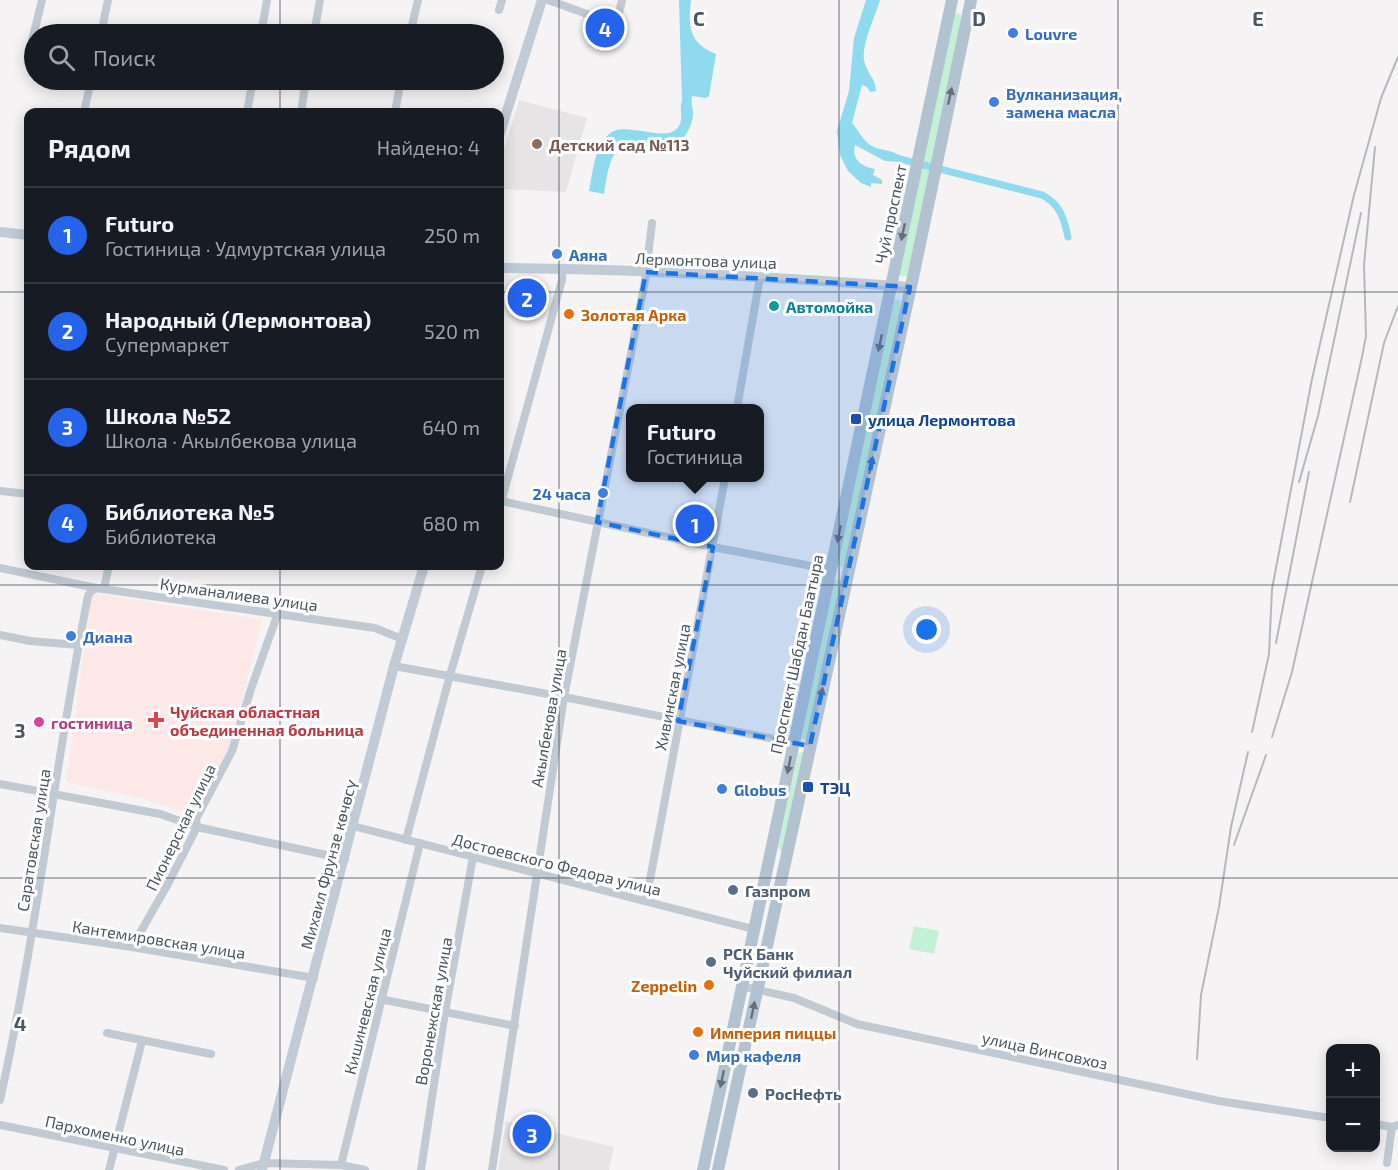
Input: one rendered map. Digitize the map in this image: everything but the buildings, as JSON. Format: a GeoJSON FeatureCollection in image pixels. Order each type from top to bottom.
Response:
{"type":"FeatureCollection","features":[{"type":"Feature","properties":{"kind":"main road"},"geometry":{"type":"LineString","coordinates":[[504,120],[542,0]]}},
{"type":"Feature","properties":{"kind":"main road"},"geometry":{"type":"LineString","coordinates":[[910,287],[970,5],[951,4]]}},
{"type":"Feature","properties":{"kind":"main road","name":"Чуй проспект"},"geometry":{"type":"LineString","coordinates":[[892,286],[951,4]]}},
{"type":"Feature","properties":{"kind":"main road"},"geometry":{"type":"LineString","coordinates":[[0,232],[24,235]]}},
{"type":"Feature","properties":{"kind":"main road","name":"Лермонтова улица"},"geometry":{"type":"LineString","coordinates":[[504,268],[562,268],[760,277],[910,287]]}},
{"type":"Feature","properties":{"kind":"main road","name":"Проспект Шабдан Баатыра"},"geometry":{"type":"LineString","coordinates":[[703,1170],[892,286]]}},
{"type":"Feature","properties":{"kind":"main road","name":"Проспект Шабдан Баатыра"},"geometry":{"type":"LineString","coordinates":[[718,1170],[910,287]]}},
{"type":"Feature","properties":{"kind":"main road","name":"Михаил Фрунзе көчөсү"},"geometry":{"type":"LineString","coordinates":[[263,1167],[394,666],[423,570]]}},
{"type":"Feature","properties":{"kind":"main road"},"geometry":{"type":"LineString","coordinates":[[832,570],[847,573]]}},
{"type":"Feature","properties":{"kind":"main road"},"geometry":{"type":"LineString","coordinates":[[794,743],[810,746]]}},
{"type":"Feature","properties":{"kind":"main road"},"geometry":{"type":"LineString","coordinates":[[770,853],[786,856]]}},
{"type":"Feature","properties":{"kind":"main road"},"geometry":{"type":"LineString","coordinates":[[764,880],[780,884]]}},
{"type":"Feature","properties":{"kind":"main road"},"geometry":{"type":"LineString","coordinates":[[714,1114],[730,1117]]}},
{"type":"Feature","properties":{"kind":"street"},"geometry":{"type":"LineString","coordinates":[[36,24],[42,0]]}},
{"type":"Feature","properties":{"kind":"street"},"geometry":{"type":"LineString","coordinates":[[103,24],[108,0]]}},
{"type":"Feature","properties":{"kind":"street"},"geometry":{"type":"LineString","coordinates":[[263,24],[267,0]]}},
{"type":"Feature","properties":{"kind":"street"},"geometry":{"type":"LineString","coordinates":[[316,24],[320,0]]}},
{"type":"Feature","properties":{"kind":"street"},"geometry":{"type":"LineString","coordinates":[[413,24],[418,0]]}},
{"type":"Feature","properties":{"kind":"street"},"geometry":{"type":"LineString","coordinates":[[499,10],[502,0]]}},
{"type":"Feature","properties":{"kind":"street"},"geometry":{"type":"LineString","coordinates":[[548,0],[617,22],[622,0]]}},
{"type":"Feature","properties":{"kind":"street"},"geometry":{"type":"LineString","coordinates":[[85,108],[89,90]]}},
{"type":"Feature","properties":{"kind":"street"},"geometry":{"type":"LineString","coordinates":[[247,108],[249,90]]}},
{"type":"Feature","properties":{"kind":"street"},"geometry":{"type":"LineString","coordinates":[[302,108],[304,90]]}},
{"type":"Feature","properties":{"kind":"street"},"geometry":{"type":"LineString","coordinates":[[396,108],[400,90]]}},
{"type":"Feature","properties":{"kind":"street","name":"Акылбекова улица"},"geometry":{"type":"LineString","coordinates":[[492,1170],[564,697],[646,272],[652,223]]}},
{"type":"Feature","properties":{"kind":"street"},"geometry":{"type":"LineString","coordinates":[[504,490],[562,280],[562,268]]}},
{"type":"Feature","properties":{"kind":"street"},"geometry":{"type":"LineString","coordinates":[[738,404],[760,277]]}},
{"type":"Feature","properties":{"kind":"street","name":"Хивинская улица"},"geometry":{"type":"LineString","coordinates":[[646,901],[724,482]]}},
{"type":"Feature","properties":{"kind":"street"},"geometry":{"type":"LineString","coordinates":[[0,491],[24,494]]}},
{"type":"Feature","properties":{"kind":"street"},"geometry":{"type":"LineString","coordinates":[[504,505],[832,570]]}},
{"type":"Feature","properties":{"kind":"street","name":"Курманалиева улица"},"geometry":{"type":"LineString","coordinates":[[0,568],[100,588],[375,628],[402,639]]}},
{"type":"Feature","properties":{"kind":"street","name":"Саратовская улица"},"geometry":{"type":"LineString","coordinates":[[0,1100],[33,934],[78,645],[88,596],[91,591],[100,588],[107,570]]}},
{"type":"Feature","properties":{"kind":"street"},"geometry":{"type":"LineString","coordinates":[[406,840],[481,570]]}},
{"type":"Feature","properties":{"kind":"street","name":"Пионерская улица"},"geometry":{"type":"LineString","coordinates":[[132,947],[169,882],[197,827],[196,819],[232,751],[250,689],[278,613]]}},
{"type":"Feature","properties":{"kind":"street"},"geometry":{"type":"LineString","coordinates":[[0,635],[30,641],[78,645]]}},
{"type":"Feature","properties":{"kind":"street"},"geometry":{"type":"LineString","coordinates":[[394,666],[794,743]]}},
{"type":"Feature","properties":{"kind":"street"},"geometry":{"type":"LineString","coordinates":[[0,784],[160,814],[197,827],[345,859]]}},
{"type":"Feature","properties":{"kind":"street","name":"Достоевского Федора улица"},"geometry":{"type":"LineString","coordinates":[[353,826],[753,929]]}},
{"type":"Feature","properties":{"kind":"street","name":"Кишиневская улица"},"geometry":{"type":"LineString","coordinates":[[341,1164],[420,843]]}},
{"type":"Feature","properties":{"kind":"street","name":"Воронежская улица"},"geometry":{"type":"LineString","coordinates":[[421,1170],[445,1012],[473,856]]}},
{"type":"Feature","properties":{"kind":"street","name":"Кантемировская улица"},"geometry":{"type":"LineString","coordinates":[[0,928],[132,947],[314,978]]}},
{"type":"Feature","properties":{"kind":"street","name":"улица Винсовхоз"},"geometry":{"type":"LineString","coordinates":[[741,986],[794,998],[857,1024],[1219,1101],[1326,1117]]}},
{"type":"Feature","properties":{"kind":"street"},"geometry":{"type":"LineString","coordinates":[[380,999],[515,1026]]}},
{"type":"Feature","properties":{"kind":"street"},"geometry":{"type":"LineString","coordinates":[[107,1033],[211,1054]]}},
{"type":"Feature","properties":{"kind":"street"},"geometry":{"type":"LineString","coordinates":[[109,1170],[142,1041]]}},
{"type":"Feature","properties":{"kind":"street"},"geometry":{"type":"LineString","coordinates":[[1380,1124],[1395,1126],[1387,1162]]}},
{"type":"Feature","properties":{"kind":"street","name":"Пархоменко улица"},"geometry":{"type":"LineString","coordinates":[[0,1125],[224,1170]]}},
{"type":"Feature","properties":{"kind":"street"},"geometry":{"type":"LineString","coordinates":[[238,1170],[341,1164],[365,1170]]}},
{"type":"Feature","properties":{"kind":"highlighted area"},"geometry":{"type":"Polygon","coordinates":[[[646,272],[910,287],[810,746],[678,721],[713,547],[597,522],[646,272]]]}},
{"type":"Feature","properties":{"kind":"shaded area"},"geometry":{"type":"Polygon","coordinates":[[[519,100],[587,118],[566,192],[504,189],[504,150],[519,100]]]}},
{"type":"Feature","properties":{"kind":"shaded area","name":"Чуйская областная объединенная больница"},"geometry":{"type":"Polygon","coordinates":[[[92,593],[262,620],[231,744],[194,816],[145,799],[66,782],[92,593]]]}},
{"type":"Feature","properties":{"kind":"shaded area"},"geometry":{"type":"Polygon","coordinates":[[[506,1121],[614,1147],[609,1170],[498,1170],[506,1121]]]}},
{"type":"Feature","properties":{"kind":"green space"},"geometry":{"type":"Polygon","coordinates":[[[955,13],[962,17],[908,275],[903,277],[899,274],[955,13]]]}},
{"type":"Feature","properties":{"kind":"green space"},"geometry":{"type":"Polygon","coordinates":[[[898,299],[900,307],[845,566],[841,567],[838,563],[894,300],[898,299]]]}},
{"type":"Feature","properties":{"kind":"green space"},"geometry":{"type":"Polygon","coordinates":[[[842,580],[808,740],[802,739],[833,581],[842,580]]]}},
{"type":"Feature","properties":{"kind":"green space"},"geometry":{"type":"Polygon","coordinates":[[[804,753],[783,851],[780,851],[778,847],[798,754],[804,753]]]}},
{"type":"Feature","properties":{"kind":"green space"},"geometry":{"type":"Polygon","coordinates":[[[914,926],[939,931],[934,954],[909,949],[914,926]]]}},
{"type":"Feature","properties":{"kind":"water"},"geometry":{"type":"Polygon","coordinates":[[[679,0],[691,0],[692,33],[700,45],[716,54],[709,96],[706,98],[692,96],[692,121],[686,135],[676,146],[656,148],[630,144],[623,146],[613,156],[610,163],[604,194],[589,191],[597,153],[609,134],[626,129],[667,133],[675,130],[680,124],[682,101],[679,0]]]}},
{"type":"Feature","properties":{"kind":"water"},"geometry":{"type":"Polygon","coordinates":[[[866,0],[880,0],[864,53],[865,64],[876,91],[870,92],[862,85],[852,123],[869,144],[897,154],[901,162],[885,161],[855,145],[854,150],[859,162],[875,169],[873,175],[882,180],[882,184],[871,183],[871,187],[861,183],[848,171],[840,155],[837,131],[849,91],[854,38],[866,0]]]}},
{"type":"Feature","properties":{"kind":"waterway"},"geometry":{"type":"LineString","coordinates":[[892,157],[1042,195],[1057,207],[1068,237]]}},
{"type":"Feature","properties":{"kind":"railway"},"geometry":{"type":"LineString","coordinates":[[1252,732],[1269,654],[1272,589],[1312,379],[1354,195],[1381,98],[1398,57]]}},
{"type":"Feature","properties":{"kind":"railway"},"geometry":{"type":"LineString","coordinates":[[1272,737],[1292,672],[1366,336],[1364,265],[1375,147]]}},
{"type":"Feature","properties":{"kind":"railway"},"geometry":{"type":"LineString","coordinates":[[1299,482],[1318,416],[1361,213]]}},
{"type":"Feature","properties":{"kind":"railway"},"geometry":{"type":"LineString","coordinates":[[1350,502],[1384,343],[1398,306]]}},
{"type":"Feature","properties":{"kind":"railway"},"geometry":{"type":"LineString","coordinates":[[1276,643],[1309,472]]}},
{"type":"Feature","properties":{"kind":"railway"},"geometry":{"type":"LineString","coordinates":[[1197,1059],[1201,995],[1219,907],[1231,827],[1248,752]]}},
{"type":"Feature","properties":{"kind":"railway"},"geometry":{"type":"LineString","coordinates":[[1234,845],[1266,755]]}},
{"type":"Feature","properties":{"kind":"place","name":"Библиотека №5"},"geometry":{"type":"Point","coordinates":[605,28]}},
{"type":"Feature","properties":{"kind":"place","name":"Louvre"},"geometry":{"type":"Point","coordinates":[1013,33]}},
{"type":"Feature","properties":{"kind":"place","name":"Вулканизация, замена масла"},"geometry":{"type":"Point","coordinates":[994,102]}},
{"type":"Feature","properties":{"kind":"place","name":"Детский сад №113"},"geometry":{"type":"Point","coordinates":[537,144]}},
{"type":"Feature","properties":{"kind":"place","name":"Аяна"},"geometry":{"type":"Point","coordinates":[557,254]}},
{"type":"Feature","properties":{"kind":"place","name":"Народный (Лермонтова)"},"geometry":{"type":"Point","coordinates":[527,298]}},
{"type":"Feature","properties":{"kind":"place","name":"Автомойка"},"geometry":{"type":"Point","coordinates":[774,306]}},
{"type":"Feature","properties":{"kind":"place","name":"Золотая Арка"},"geometry":{"type":"Point","coordinates":[569,314]}},
{"type":"Feature","properties":{"kind":"place","name":"улица Лермонтова"},"geometry":{"type":"Point","coordinates":[856,419]}},
{"type":"Feature","properties":{"kind":"place","name":"24 часа"},"geometry":{"type":"Point","coordinates":[603,493]}},
{"type":"Feature","properties":{"kind":"place","name":"Futuro"},"geometry":{"type":"Point","coordinates":[695,524]}},
{"type":"Feature","properties":{"kind":"place","name":"Диана"},"geometry":{"type":"Point","coordinates":[71,636]}},
{"type":"Feature","properties":{"kind":"place","name":"Чуйская областная объединенная больница"},"geometry":{"type":"Point","coordinates":[156,720]}},
{"type":"Feature","properties":{"kind":"place","name":"гостиница"},"geometry":{"type":"Point","coordinates":[39,722]}},
{"type":"Feature","properties":{"kind":"place","name":"ТЭЦ"},"geometry":{"type":"Point","coordinates":[808,787]}},
{"type":"Feature","properties":{"kind":"place","name":"Globus"},"geometry":{"type":"Point","coordinates":[722,789]}},
{"type":"Feature","properties":{"kind":"place","name":"Газпром"},"geometry":{"type":"Point","coordinates":[733,890]}},
{"type":"Feature","properties":{"kind":"place","name":"РСК Банк Чуйский филиал"},"geometry":{"type":"Point","coordinates":[711,962]}},
{"type":"Feature","properties":{"kind":"place","name":"Zeppelin"},"geometry":{"type":"Point","coordinates":[709,985]}},
{"type":"Feature","properties":{"kind":"place","name":"Империя пиццы"},"geometry":{"type":"Point","coordinates":[698,1032]}},
{"type":"Feature","properties":{"kind":"place","name":"Мир кафеля"},"geometry":{"type":"Point","coordinates":[694,1055]}},
{"type":"Feature","properties":{"kind":"place","name":"РосНефть"},"geometry":{"type":"Point","coordinates":[753,1093]}},
{"type":"Feature","properties":{"kind":"place","name":"Школа №52"},"geometry":{"type":"Point","coordinates":[532,1134]}}]}
